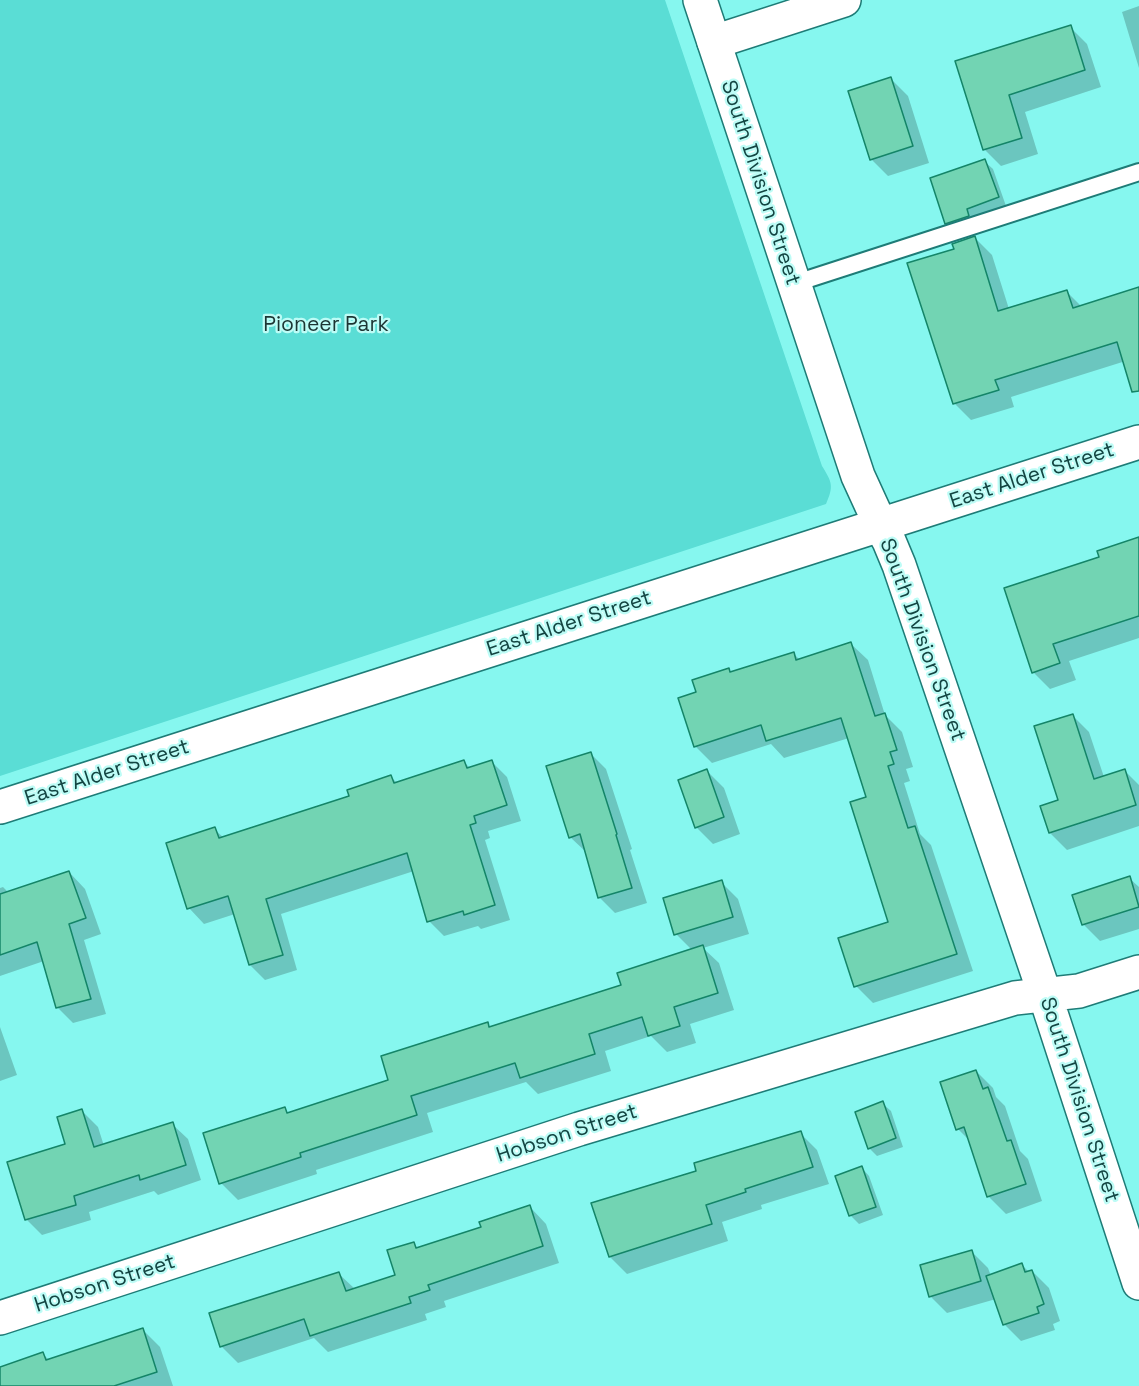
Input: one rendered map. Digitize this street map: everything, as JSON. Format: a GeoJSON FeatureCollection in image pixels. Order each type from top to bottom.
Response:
{"type":"FeatureCollection","features":[{"type":"Feature","properties":{"kind":"street","name":"South Division Street"},"geometry":{"type":"LineString","coordinates":[[700,0],[858,476],[899,565],[1045,995],[1139,1283]]}},
{"type":"Feature","properties":{"kind":"street"},"geometry":{"type":"LineString","coordinates":[[714,42],[844,0]]}},
{"type":"Feature","properties":{"kind":"street","name":"East Alder Street"},"geometry":{"type":"LineString","coordinates":[[0,807],[1139,442]]}},
{"type":"Feature","properties":{"kind":"street","name":"Hobson Street"},"geometry":{"type":"LineString","coordinates":[[0,1318],[579,1129],[1015,998],[1079,991],[1139,972]]}},
{"type":"Feature","properties":{"kind":"lane"},"geometry":{"type":"LineString","coordinates":[[793,284],[1139,172]]}},
{"type":"Feature","properties":{"kind":"green space","name":"Pioneer Park"},"geometry":{"type":"Polygon","coordinates":[[[0,0],[665,0],[822,466],[830,480],[831,488],[826,504],[0,776],[0,0]]]}},
{"type":"Feature","properties":{"kind":"building"},"geometry":{"type":"Polygon","coordinates":[[[1071,25],[1085,70],[1009,95],[1022,138],[983,150],[955,61],[1071,25]]]}},
{"type":"Feature","properties":{"kind":"building"},"geometry":{"type":"Polygon","coordinates":[[[891,77],[913,146],[870,160],[848,91],[891,77]]]}},
{"type":"Feature","properties":{"kind":"building"},"geometry":{"type":"Polygon","coordinates":[[[985,159],[999,197],[967,209],[969,216],[945,224],[930,178],[985,159]]]}},
{"type":"Feature","properties":{"kind":"building"},"geometry":{"type":"Polygon","coordinates":[[[975,236],[998,311],[1067,290],[1073,308],[1139,287],[1139,391],[1132,392],[1117,342],[995,380],[999,390],[953,404],[907,263],[954,249],[952,244],[975,236]]]}},
{"type":"Feature","properties":{"kind":"building"},"geometry":{"type":"Polygon","coordinates":[[[1139,537],[1139,616],[1053,644],[1060,663],[1032,673],[1004,588],[1099,557],[1097,551],[1139,537]]]}},
{"type":"Feature","properties":{"kind":"building"},"geometry":{"type":"Polygon","coordinates":[[[851,642],[875,716],[885,713],[897,750],[890,752],[894,764],[888,766],[908,828],[915,826],[957,954],[854,987],[838,938],[888,922],[850,802],[866,797],[841,718],[766,741],[761,725],[694,747],[678,698],[696,692],[692,680],[729,668],[730,672],[794,652],[796,660],[851,642]]]}},
{"type":"Feature","properties":{"kind":"building"},"geometry":{"type":"Polygon","coordinates":[[[1073,714],[1094,779],[1125,769],[1136,805],[1049,833],[1040,806],[1058,800],[1034,726],[1073,714]]]}},
{"type":"Feature","properties":{"kind":"building"},"geometry":{"type":"Polygon","coordinates":[[[591,752],[632,888],[598,898],[580,834],[569,838],[546,766],[591,752]]]}},
{"type":"Feature","properties":{"kind":"building"},"geometry":{"type":"Polygon","coordinates":[[[464,760],[467,768],[492,760],[507,805],[474,816],[476,823],[470,825],[495,905],[464,915],[463,911],[427,922],[407,853],[266,899],[283,955],[249,965],[228,896],[187,909],[166,843],[215,827],[219,838],[349,796],[347,790],[391,775],[394,783],[464,760]]]}},
{"type":"Feature","properties":{"kind":"building"},"geometry":{"type":"Polygon","coordinates":[[[707,769],[724,817],[695,828],[678,780],[707,769]]]}},
{"type":"Feature","properties":{"kind":"building"},"geometry":{"type":"Polygon","coordinates":[[[69,871],[86,918],[69,924],[91,999],[56,1008],[37,942],[0,955],[0,894],[69,871]]]}},
{"type":"Feature","properties":{"kind":"building"},"geometry":{"type":"Polygon","coordinates":[[[1130,876],[1139,907],[1082,925],[1072,895],[1130,876]]]}},
{"type":"Feature","properties":{"kind":"building"},"geometry":{"type":"Polygon","coordinates":[[[722,880],[733,917],[674,935],[663,898],[722,880]]]}},
{"type":"Feature","properties":{"kind":"building"},"geometry":{"type":"Polygon","coordinates":[[[703,945],[718,993],[674,1007],[680,1026],[648,1036],[642,1017],[589,1034],[595,1054],[520,1078],[515,1063],[411,1096],[417,1115],[300,1153],[301,1157],[219,1184],[203,1133],[285,1107],[287,1113],[388,1080],[381,1056],[488,1022],[489,1027],[621,985],[617,973],[703,945]]]}},
{"type":"Feature","properties":{"kind":"building"},"geometry":{"type":"Polygon","coordinates":[[[976,1070],[983,1089],[988,1087],[1007,1141],[1011,1140],[1026,1184],[987,1197],[964,1127],[956,1130],[940,1082],[976,1070]]]}},
{"type":"Feature","properties":{"kind":"building"},"geometry":{"type":"Polygon","coordinates":[[[883,1101],[896,1138],[868,1149],[855,1112],[883,1101]]]}},
{"type":"Feature","properties":{"kind":"building"},"geometry":{"type":"Polygon","coordinates":[[[82,1109],[94,1147],[173,1122],[186,1165],[140,1180],[139,1175],[74,1196],[76,1205],[25,1220],[7,1162],[65,1144],[57,1117],[82,1109]]]}},
{"type":"Feature","properties":{"kind":"building"},"geometry":{"type":"Polygon","coordinates":[[[801,1131],[813,1167],[745,1189],[746,1192],[706,1205],[712,1224],[609,1257],[591,1203],[696,1171],[694,1163],[801,1131]]]}},
{"type":"Feature","properties":{"kind":"building"},"geometry":{"type":"Polygon","coordinates":[[[862,1166],[876,1207],[849,1216],[835,1176],[862,1166]]]}},
{"type":"Feature","properties":{"kind":"building"},"geometry":{"type":"Polygon","coordinates":[[[530,1205],[543,1246],[428,1285],[430,1290],[409,1297],[411,1303],[310,1336],[304,1319],[220,1347],[209,1313],[339,1272],[346,1291],[395,1275],[387,1250],[414,1242],[416,1248],[481,1227],[479,1222],[530,1205]]]}},
{"type":"Feature","properties":{"kind":"building"},"geometry":{"type":"Polygon","coordinates":[[[972,1250],[981,1281],[929,1297],[920,1265],[972,1250]]]}},
{"type":"Feature","properties":{"kind":"building"},"geometry":{"type":"Polygon","coordinates":[[[1022,1263],[1025,1272],[1032,1270],[1044,1304],[1037,1307],[1039,1313],[1003,1325],[986,1276],[1022,1263]]]}},
{"type":"Feature","properties":{"kind":"building"},"geometry":{"type":"Polygon","coordinates":[[[143,1328],[157,1372],[114,1386],[0,1386],[0,1367],[43,1352],[46,1360],[143,1328]]]}}]}
